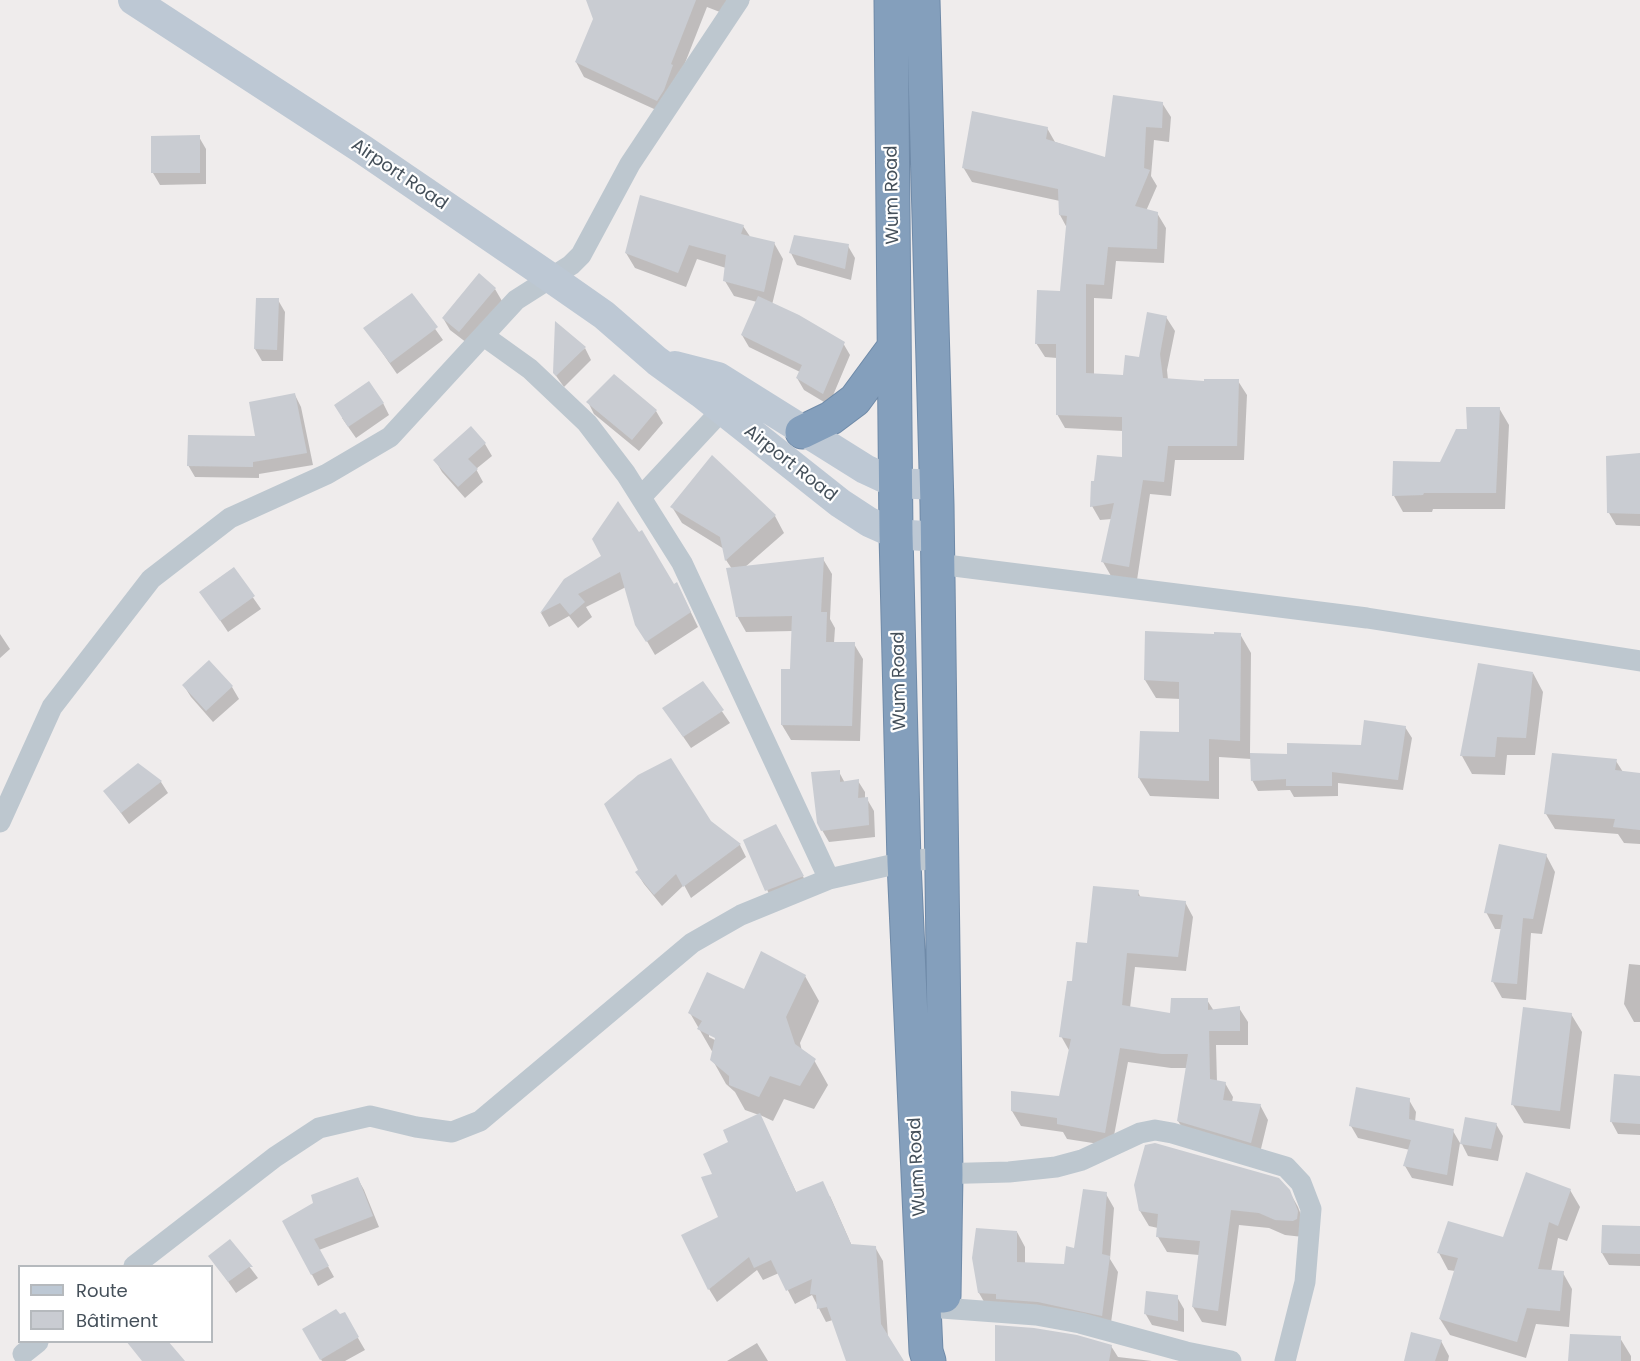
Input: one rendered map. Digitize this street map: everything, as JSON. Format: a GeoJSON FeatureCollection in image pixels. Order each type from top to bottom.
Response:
{"type":"FeatureCollection","features":[{"type":"Feature","properties":{"kind":"highway","name":"Wum Road"},"geometry":{"type":"LineString","coordinates":[[891,0],[895,483],[904,862],[932,1174]]}},
{"type":"Feature","properties":{"kind":"highway","name":"Wum Road"},"geometry":{"type":"LineString","coordinates":[[923,0],[937,485],[943,857],[932,1174],[934,1307],[926,1350],[929,1361]]}},
{"type":"Feature","properties":{"kind":"highway"},"geometry":{"type":"LineString","coordinates":[[802,432],[831,418],[855,400],[894,347]]}},
{"type":"Feature","properties":{"kind":"highway","name":"Wum Road"},"geometry":{"type":"LineString","coordinates":[[934,1307],[944,1348],[942,1361]]}},
{"type":"Feature","properties":{"kind":"main road","name":"Airport Road"},"geometry":{"type":"LineString","coordinates":[[133,0],[362,149],[604,315],[657,361],[840,503],[869,522],[938,550]]}},
{"type":"Feature","properties":{"kind":"main road","name":"Airport Road"},"geometry":{"type":"LineString","coordinates":[[657,361],[718,377],[802,432],[865,469],[895,483],[937,485]]}},
{"type":"Feature","properties":{"kind":"street"},"geometry":{"type":"LineString","coordinates":[[0,822],[52,707],[151,579],[230,518],[327,474],[390,437],[516,300],[571,265],[581,255],[630,164],[740,0]]}},
{"type":"Feature","properties":{"kind":"street"},"geometry":{"type":"LineString","coordinates":[[484,336],[530,369],[587,423],[641,497],[682,563],[829,879]]}},
{"type":"Feature","properties":{"kind":"street"},"geometry":{"type":"LineString","coordinates":[[641,497],[722,410]]}},
{"type":"Feature","properties":{"kind":"street"},"geometry":{"type":"LineString","coordinates":[[938,550],[1640,661]]}},
{"type":"Feature","properties":{"kind":"street"},"geometry":{"type":"LineString","coordinates":[[135,1265],[275,1157],[319,1128],[370,1116],[416,1127],[452,1132],[480,1121],[692,943],[741,915],[829,879],[904,862],[943,857]]}},
{"type":"Feature","properties":{"kind":"street"},"geometry":{"type":"LineString","coordinates":[[932,1174],[1009,1172],[1056,1167],[1082,1160],[1140,1133],[1155,1130],[1286,1167],[1301,1183],[1311,1209],[1305,1282],[1285,1361]]}},
{"type":"Feature","properties":{"kind":"street"},"geometry":{"type":"LineString","coordinates":[[934,1307],[1036,1315],[1080,1323],[1186,1352],[1230,1361]]}},
{"type":"Feature","properties":{"kind":"building"},"geometry":{"type":"Polygon","coordinates":[[[586,0],[696,0],[671,64],[673,65],[664,90],[657,101],[575,62],[593,19],[586,0]]]}},
{"type":"Feature","properties":{"kind":"building"},"geometry":{"type":"Polygon","coordinates":[[[1113,95],[1163,102],[1162,128],[1146,127],[1144,168],[1150,170],[1135,206],[1158,212],[1157,249],[1108,247],[1104,285],[1086,284],[1086,373],[1123,375],[1125,355],[1139,357],[1147,312],[1167,316],[1160,354],[1163,378],[1204,381],[1204,379],[1239,379],[1237,446],[1168,446],[1164,482],[1143,480],[1129,567],[1101,562],[1114,503],[1090,507],[1091,481],[1094,481],[1097,455],[1122,457],[1122,417],[1056,415],[1056,344],[1035,344],[1037,290],[1060,291],[1067,216],[1059,215],[1058,189],[962,168],[972,111],[1048,127],[1046,139],[1105,157],[1113,95]]]}},
{"type":"Feature","properties":{"kind":"building"},"geometry":{"type":"Polygon","coordinates":[[[200,135],[200,173],[151,173],[151,136],[200,135]]]}},
{"type":"Feature","properties":{"kind":"building"},"geometry":{"type":"Polygon","coordinates":[[[640,195],[744,225],[741,234],[775,242],[764,292],[723,281],[726,255],[689,245],[678,273],[625,253],[640,195]]]}},
{"type":"Feature","properties":{"kind":"building"},"geometry":{"type":"Polygon","coordinates":[[[794,235],[849,244],[845,269],[789,253],[794,235]]]}},
{"type":"Feature","properties":{"kind":"building"},"geometry":{"type":"Polygon","coordinates":[[[479,273],[496,288],[459,332],[442,318],[479,273]]]}},
{"type":"Feature","properties":{"kind":"building"},"geometry":{"type":"Polygon","coordinates":[[[412,293],[438,327],[390,363],[363,328],[412,293]]]}},
{"type":"Feature","properties":{"kind":"building"},"geometry":{"type":"Polygon","coordinates":[[[758,296],[799,315],[845,342],[823,394],[796,378],[802,365],[741,335],[758,296]]]}},
{"type":"Feature","properties":{"kind":"building"},"geometry":{"type":"Polygon","coordinates":[[[256,298],[279,298],[277,350],[254,349],[256,298]]]}},
{"type":"Feature","properties":{"kind":"building"},"geometry":{"type":"Polygon","coordinates":[[[555,321],[586,347],[556,376],[553,373],[555,321]]]}},
{"type":"Feature","properties":{"kind":"building"},"geometry":{"type":"Polygon","coordinates":[[[614,374],[657,410],[632,440],[586,402],[614,374]]]}},
{"type":"Feature","properties":{"kind":"building"},"geometry":{"type":"Polygon","coordinates":[[[369,381],[384,403],[348,427],[334,405],[369,381]]]}},
{"type":"Feature","properties":{"kind":"building"},"geometry":{"type":"Polygon","coordinates":[[[295,393],[307,453],[253,462],[253,467],[187,466],[188,435],[255,436],[249,402],[295,393]]]}},
{"type":"Feature","properties":{"kind":"building"},"geometry":{"type":"Polygon","coordinates":[[[1466,407],[1500,407],[1496,493],[1424,493],[1423,495],[1392,496],[1393,461],[1440,462],[1456,429],[1467,429],[1466,407]]]}},
{"type":"Feature","properties":{"kind":"building"},"geometry":{"type":"Polygon","coordinates":[[[471,426],[486,443],[468,459],[478,469],[458,487],[433,460],[471,426]]]}},
{"type":"Feature","properties":{"kind":"building"},"geometry":{"type":"Polygon","coordinates":[[[1640,453],[1640,514],[1607,513],[1606,456],[1640,453]]]}},
{"type":"Feature","properties":{"kind":"building"},"geometry":{"type":"Polygon","coordinates":[[[712,455],[776,515],[725,561],[720,537],[670,507],[712,455]]]}},
{"type":"Feature","properties":{"kind":"building"},"geometry":{"type":"Polygon","coordinates":[[[618,501],[639,532],[642,530],[674,584],[677,582],[691,612],[646,642],[635,625],[620,572],[578,594],[585,602],[570,615],[560,603],[540,613],[564,579],[601,556],[592,539],[618,501]]]}},
{"type":"Feature","properties":{"kind":"building"},"geometry":{"type":"Polygon","coordinates":[[[824,557],[821,612],[827,612],[826,642],[855,642],[852,726],[781,725],[781,669],[790,669],[792,616],[736,617],[726,568],[824,557]]]}},
{"type":"Feature","properties":{"kind":"building"},"geometry":{"type":"Polygon","coordinates":[[[234,567],[255,596],[220,621],[199,592],[234,567]]]}},
{"type":"Feature","properties":{"kind":"building"},"geometry":{"type":"Polygon","coordinates":[[[1145,631],[1241,633],[1240,741],[1209,739],[1209,781],[1138,778],[1140,731],[1179,732],[1179,682],[1144,680],[1145,631]]]}},
{"type":"Feature","properties":{"kind":"building"},"geometry":{"type":"Polygon","coordinates":[[[209,660],[233,686],[206,711],[182,685],[209,660]]]}},
{"type":"Feature","properties":{"kind":"building"},"geometry":{"type":"Polygon","coordinates":[[[1478,663],[1533,672],[1526,738],[1497,737],[1495,757],[1460,756],[1478,663]]]}},
{"type":"Feature","properties":{"kind":"building"},"geometry":{"type":"Polygon","coordinates":[[[703,681],[724,710],[683,737],[662,708],[703,681]]]}},
{"type":"Feature","properties":{"kind":"building"},"geometry":{"type":"Polygon","coordinates":[[[1364,720],[1406,726],[1398,780],[1332,772],[1332,786],[1286,786],[1286,779],[1251,781],[1250,753],[1287,754],[1287,743],[1361,745],[1364,720]]]}},
{"type":"Feature","properties":{"kind":"building"},"geometry":{"type":"Polygon","coordinates":[[[1552,753],[1617,759],[1615,770],[1640,773],[1640,830],[1613,827],[1615,819],[1544,814],[1552,753]]]}},
{"type":"Feature","properties":{"kind":"building"},"geometry":{"type":"Polygon","coordinates":[[[671,758],[711,821],[741,844],[683,887],[676,874],[654,895],[635,872],[638,870],[604,804],[638,775],[671,758]]]}},
{"type":"Feature","properties":{"kind":"building"},"geometry":{"type":"Polygon","coordinates":[[[138,763],[162,781],[121,813],[103,791],[138,763]]]}},
{"type":"Feature","properties":{"kind":"building"},"geometry":{"type":"Polygon","coordinates":[[[840,770],[840,782],[859,779],[858,798],[868,797],[869,825],[821,831],[817,823],[811,772],[840,770]]]}},
{"type":"Feature","properties":{"kind":"building"},"geometry":{"type":"Polygon","coordinates":[[[776,824],[804,876],[765,891],[743,840],[776,824]]]}},
{"type":"Feature","properties":{"kind":"building"},"geometry":{"type":"Polygon","coordinates":[[[1499,844],[1547,854],[1533,919],[1523,918],[1517,984],[1491,982],[1503,915],[1484,913],[1499,844]]]}},
{"type":"Feature","properties":{"kind":"building"},"geometry":{"type":"Polygon","coordinates":[[[1093,886],[1139,890],[1138,896],[1186,901],[1178,957],[1127,953],[1122,1005],[1170,1013],[1171,998],[1208,998],[1208,1010],[1240,1006],[1240,1031],[1209,1031],[1210,1079],[1226,1082],[1223,1100],[1261,1104],[1251,1143],[1177,1121],[1188,1054],[1162,1054],[1120,1048],[1105,1133],[1057,1124],[1057,1118],[1011,1111],[1011,1091],[1059,1096],[1071,1039],[1059,1037],[1067,981],[1072,981],[1076,942],[1087,943],[1093,886]]]}},
{"type":"Feature","properties":{"kind":"building"},"geometry":{"type":"Polygon","coordinates":[[[761,951],[806,975],[786,1017],[795,1044],[816,1059],[800,1086],[770,1076],[759,1097],[729,1085],[729,1076],[710,1060],[715,1038],[697,1029],[702,1021],[688,1013],[707,972],[744,989],[761,951]]]}},
{"type":"Feature","properties":{"kind":"building"},"geometry":{"type":"Polygon","coordinates":[[[1523,1007],[1572,1013],[1560,1111],[1511,1105],[1523,1007]]]}},
{"type":"Feature","properties":{"kind":"building"},"geometry":{"type":"Polygon","coordinates":[[[1614,1074],[1640,1076],[1640,1124],[1610,1122],[1614,1074]]]}},
{"type":"Feature","properties":{"kind":"building"},"geometry":{"type":"Polygon","coordinates":[[[1356,1087],[1410,1098],[1409,1119],[1454,1129],[1447,1175],[1403,1166],[1411,1140],[1349,1126],[1356,1087]]]}},
{"type":"Feature","properties":{"kind":"building"},"geometry":{"type":"Polygon","coordinates":[[[760,1113],[796,1192],[823,1181],[851,1244],[876,1246],[881,1324],[904,1361],[846,1361],[827,1307],[817,1309],[816,1295],[810,1294],[812,1279],[786,1291],[771,1260],[754,1268],[749,1257],[708,1290],[681,1235],[718,1217],[701,1177],[712,1174],[703,1154],[728,1142],[723,1130],[760,1113]]]}},
{"type":"Feature","properties":{"kind":"building"},"geometry":{"type":"Polygon","coordinates":[[[1465,1117],[1497,1123],[1491,1149],[1460,1144],[1465,1117]]]}},
{"type":"Feature","properties":{"kind":"building"},"geometry":{"type":"Polygon","coordinates":[[[1155,1143],[1279,1178],[1290,1190],[1298,1211],[1297,1219],[1293,1221],[1275,1220],[1259,1213],[1231,1210],[1218,1311],[1192,1307],[1200,1241],[1156,1237],[1158,1214],[1139,1211],[1134,1185],[1145,1145],[1155,1143]]]}},
{"type":"Feature","properties":{"kind":"building"},"geometry":{"type":"Polygon","coordinates":[[[1526,1172],[1571,1189],[1558,1226],[1549,1222],[1538,1269],[1564,1271],[1560,1311],[1527,1308],[1517,1342],[1439,1319],[1458,1258],[1437,1253],[1448,1221],[1503,1237],[1526,1172]]]}},
{"type":"Feature","properties":{"kind":"building"},"geometry":{"type":"Polygon","coordinates":[[[358,1177],[373,1216],[314,1239],[329,1266],[311,1275],[282,1221],[313,1203],[311,1195],[358,1177]]]}},
{"type":"Feature","properties":{"kind":"building"},"geometry":{"type":"Polygon","coordinates":[[[1083,1189],[1107,1192],[1102,1254],[1110,1256],[1102,1316],[1038,1302],[996,1299],[996,1294],[978,1293],[972,1258],[976,1228],[1017,1231],[1017,1262],[1064,1264],[1066,1246],[1074,1248],[1083,1189]]]}},
{"type":"Feature","properties":{"kind":"building"},"geometry":{"type":"Polygon","coordinates":[[[1602,1225],[1640,1226],[1640,1254],[1601,1253],[1602,1225]]]}},
{"type":"Feature","properties":{"kind":"building"},"geometry":{"type":"Polygon","coordinates":[[[230,1239],[253,1267],[249,1267],[228,1282],[208,1256],[230,1239]]]}},
{"type":"Feature","properties":{"kind":"building"},"geometry":{"type":"Polygon","coordinates":[[[1146,1291],[1178,1295],[1178,1321],[1144,1314],[1146,1291]]]}},
{"type":"Feature","properties":{"kind":"building"},"geometry":{"type":"Polygon","coordinates":[[[336,1309],[340,1314],[345,1312],[359,1337],[320,1360],[302,1329],[336,1309]]]}},
{"type":"Feature","properties":{"kind":"building"},"geometry":{"type":"Polygon","coordinates":[[[995,1325],[1077,1335],[1112,1345],[1109,1361],[995,1361],[995,1325]]]}},
{"type":"Feature","properties":{"kind":"building"},"geometry":{"type":"Polygon","coordinates":[[[1411,1332],[1442,1340],[1435,1361],[1404,1361],[1411,1332]]]}},
{"type":"Feature","properties":{"kind":"building"},"geometry":{"type":"Polygon","coordinates":[[[1570,1334],[1621,1336],[1621,1361],[1568,1361],[1570,1334]]]}},
{"type":"Feature","properties":{"kind":"building"},"geometry":{"type":"Polygon","coordinates":[[[128,1343],[170,1343],[185,1361],[142,1361],[128,1343]]]}}]}
